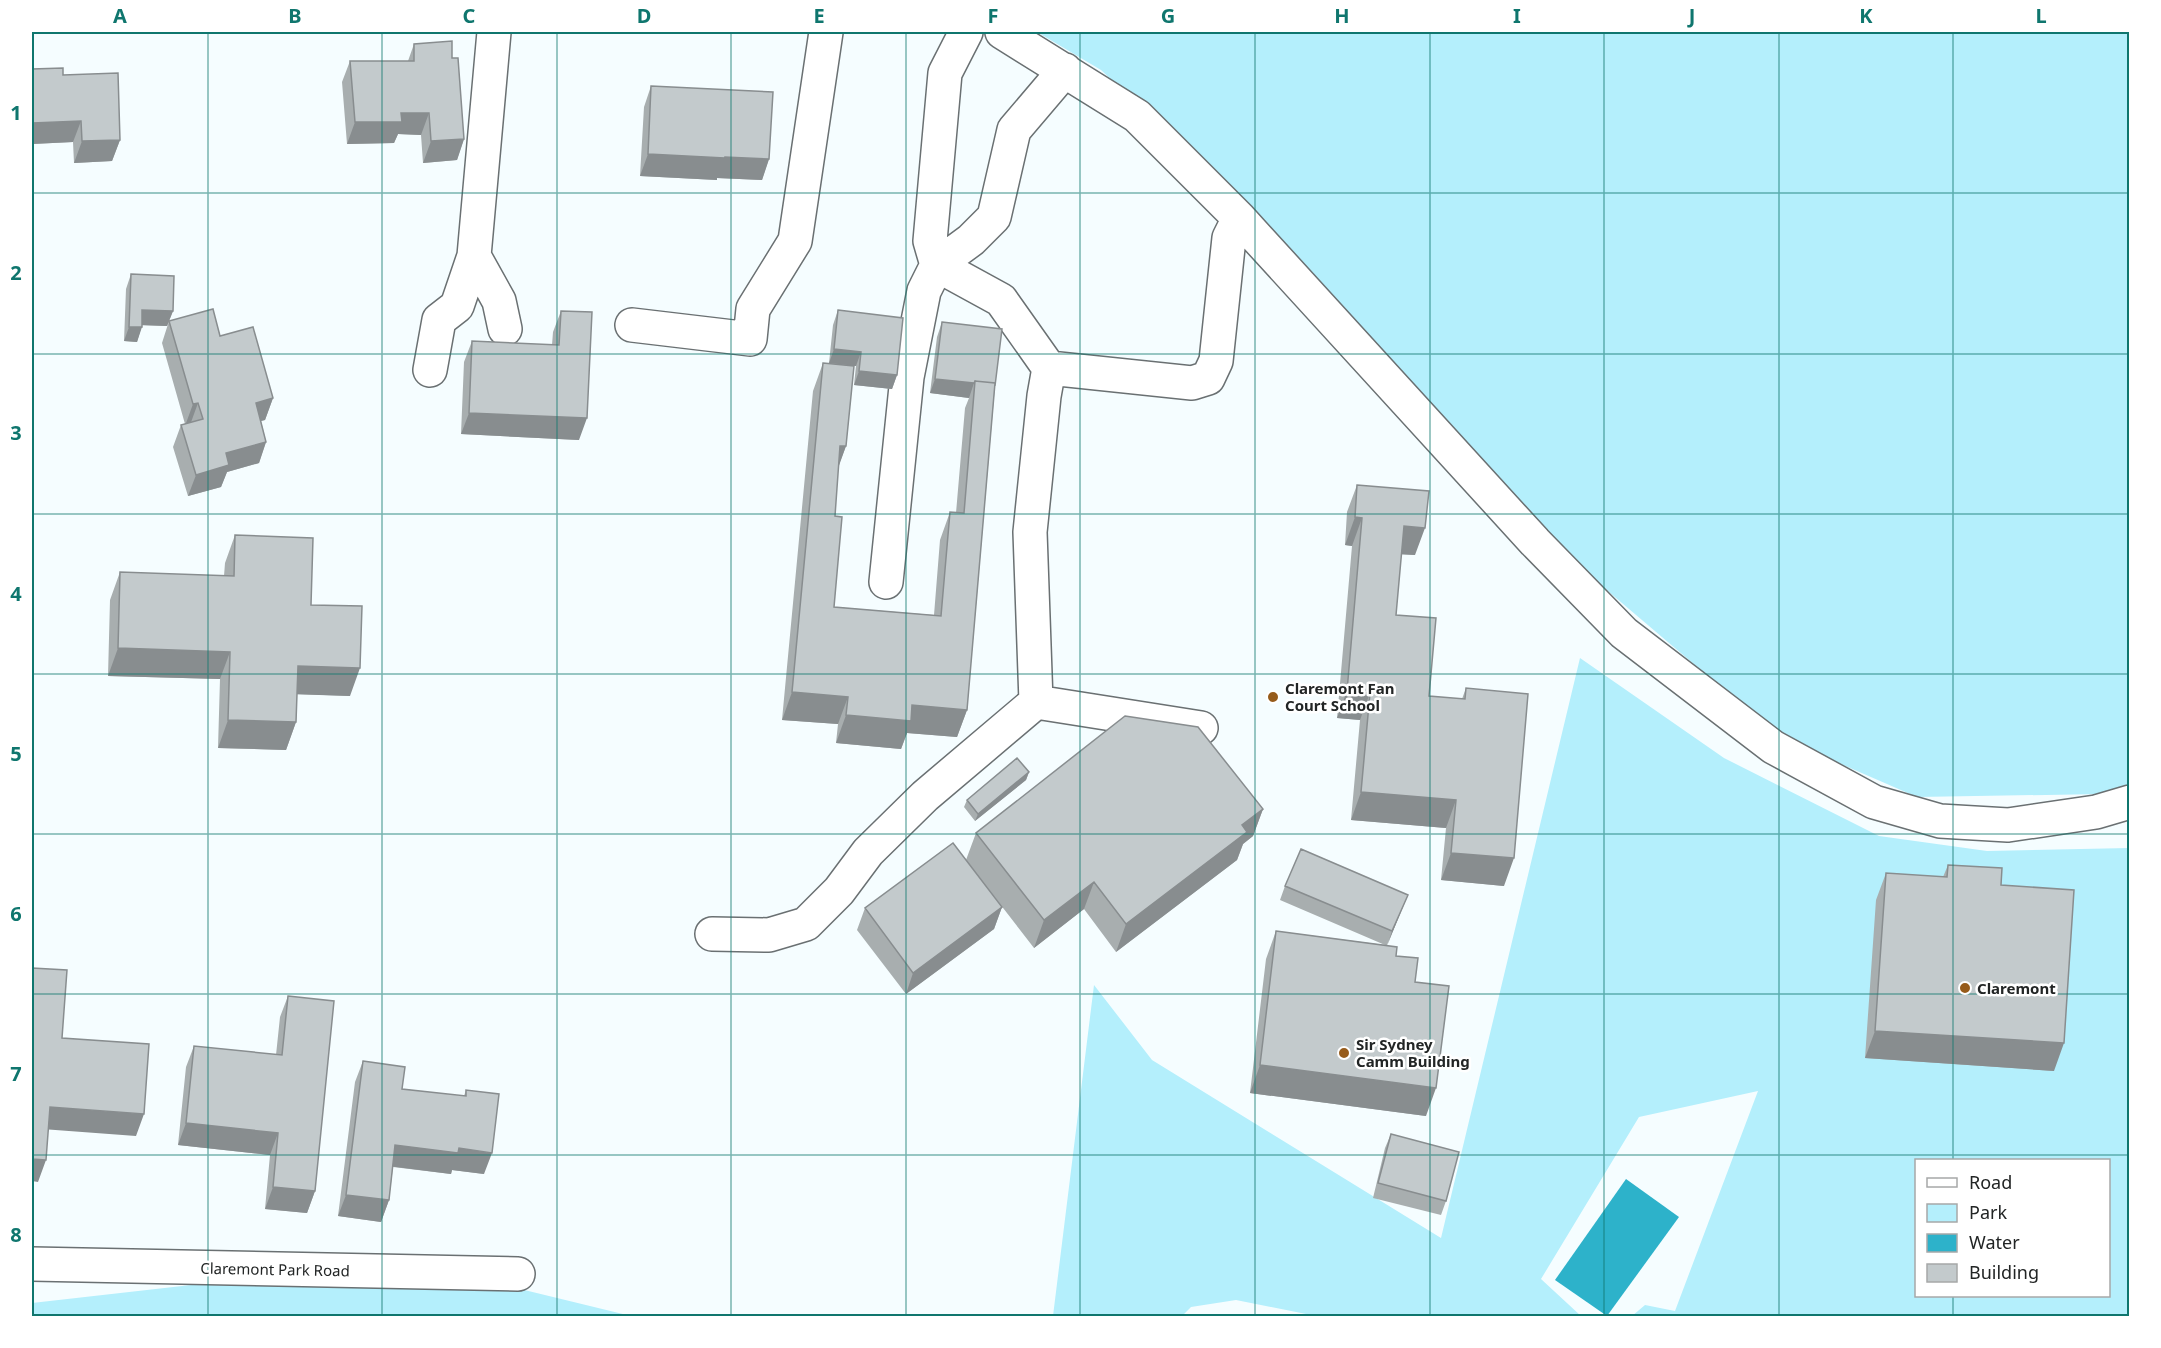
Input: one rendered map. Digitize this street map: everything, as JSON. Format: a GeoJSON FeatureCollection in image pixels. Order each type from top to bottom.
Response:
{"type":"FeatureCollection","features":[{"type":"Feature","properties":{"kind":"street"},"geometry":{"type":"LineString","coordinates":[[430,370],[439,320],[457,306],[474,256],[494,32]]}},
{"type":"Feature","properties":{"kind":"street"},"geometry":{"type":"LineString","coordinates":[[632,325],[750,339],[753,309],[795,241],[826,32]]}},
{"type":"Feature","properties":{"kind":"street"},"geometry":{"type":"LineString","coordinates":[[886,582],[907,377],[934,253],[945,73],[966,32]]}},
{"type":"Feature","properties":{"kind":"street"},"geometry":{"type":"LineString","coordinates":[[1002,32],[1137,116],[1239,218],[1535,542],[1624,633],[1773,747],[1874,802],[1940,821],[2008,825],[2096,812],[2130,802]]}},
{"type":"Feature","properties":{"kind":"street"},"geometry":{"type":"LineString","coordinates":[[934,253],[970,240],[994,217],[1014,130],[1065,70]]}},
{"type":"Feature","properties":{"kind":"street"},"geometry":{"type":"LineString","coordinates":[[1049,368],[1192,383],[1208,378],[1216,361],[1229,238],[1239,218]]}},
{"type":"Feature","properties":{"kind":"street"},"geometry":{"type":"LineString","coordinates":[[934,253],[1001,300],[1049,368],[1030,532],[1036,702]]}},
{"type":"Feature","properties":{"kind":"street"},"geometry":{"type":"LineString","coordinates":[[474,256],[499,301],[504,329]]}},
{"type":"Feature","properties":{"kind":"street"},"geometry":{"type":"LineString","coordinates":[[712,934],[769,935],[806,924],[839,891],[868,852],[926,796],[1036,702],[1200,728]]}},
{"type":"Feature","properties":{"kind":"street","name":"Claremont Park Road"},"geometry":{"type":"LineString","coordinates":[[32,1264],[518,1274]]}},
{"type":"Feature","properties":{"kind":"green space"},"geometry":{"type":"Polygon","coordinates":[[[1037,32],[2129,32],[2129,784],[2102,794],[1917,797],[1781,738],[1576,564],[1266,225],[1101,70],[1037,32]]]}},
{"type":"Feature","properties":{"kind":"green space"},"geometry":{"type":"Polygon","coordinates":[[[1580,658],[1724,758],[1879,836],[1987,851],[2129,848],[2129,1316],[1632,1316],[1645,1305],[1675,1311],[1758,1091],[1639,1117],[1541,1279],[1581,1316],[1316,1316],[1236,1300],[1191,1307],[1182,1316],[1053,1316],[1094,985],[1152,1060],[1441,1238],[1580,658]]]}},
{"type":"Feature","properties":{"kind":"green space"},"geometry":{"type":"Polygon","coordinates":[[[191,1285],[512,1287],[631,1316],[32,1316],[32,1303],[191,1285]]]}},
{"type":"Feature","properties":{"kind":"water"},"geometry":{"type":"Polygon","coordinates":[[[1626,1179],[1679,1217],[1607,1316],[1555,1280],[1626,1179]]]}},
{"type":"Feature","properties":{"kind":"building"},"geometry":{"type":"Polygon","coordinates":[[[452,41],[452,58],[458,58],[464,139],[431,141],[429,113],[401,113],[402,122],[355,122],[350,61],[414,61],[414,44],[452,41]]]}},
{"type":"Feature","properties":{"kind":"building"},"geometry":{"type":"Polygon","coordinates":[[[63,68],[63,75],[118,73],[120,140],[82,141],[81,121],[32,123],[32,69],[63,68]]]}},
{"type":"Feature","properties":{"kind":"building"},"geometry":{"type":"Polygon","coordinates":[[[651,86],[773,92],[769,159],[648,154],[651,86]]]}},
{"type":"Feature","properties":{"kind":"building"},"geometry":{"type":"Polygon","coordinates":[[[131,274],[174,276],[173,311],[142,310],[142,327],[129,327],[131,274]]]}},
{"type":"Feature","properties":{"kind":"building"},"geometry":{"type":"Polygon","coordinates":[[[213,309],[220,336],[253,327],[273,398],[256,403],[266,442],[226,453],[229,465],[196,475],[181,425],[203,419],[198,403],[193,404],[169,321],[213,309]]]}},
{"type":"Feature","properties":{"kind":"building"},"geometry":{"type":"Polygon","coordinates":[[[838,310],[903,318],[897,375],[859,371],[861,352],[834,349],[838,310]]]}},
{"type":"Feature","properties":{"kind":"building"},"geometry":{"type":"Polygon","coordinates":[[[561,311],[592,312],[587,418],[469,413],[472,341],[559,345],[561,311]]]}},
{"type":"Feature","properties":{"kind":"building"},"geometry":{"type":"Polygon","coordinates":[[[942,322],[1002,329],[995,386],[995,383],[935,379],[942,322]]]}},
{"type":"Feature","properties":{"kind":"building"},"geometry":{"type":"Polygon","coordinates":[[[823,363],[854,366],[846,446],[840,446],[835,516],[842,517],[834,607],[941,616],[950,512],[964,513],[975,381],[995,383],[967,710],[912,705],[911,721],[846,715],[848,697],[792,692],[823,363]]]}},
{"type":"Feature","properties":{"kind":"building"},"geometry":{"type":"Polygon","coordinates":[[[1357,485],[1429,491],[1425,528],[1404,526],[1396,615],[1436,618],[1429,696],[1465,699],[1466,688],[1528,694],[1514,858],[1451,853],[1456,800],[1361,792],[1370,693],[1347,691],[1362,518],[1355,517],[1357,485]]]}},
{"type":"Feature","properties":{"kind":"building"},"geometry":{"type":"Polygon","coordinates":[[[235,535],[313,538],[311,605],[362,606],[360,668],[298,666],[296,722],[228,720],[230,652],[118,648],[120,572],[234,576],[235,535]]]}},
{"type":"Feature","properties":{"kind":"building"},"geometry":{"type":"Polygon","coordinates":[[[1125,716],[1198,727],[1263,809],[1242,825],[1247,832],[1126,924],[1094,882],[1044,920],[976,833],[1125,716]]]}},
{"type":"Feature","properties":{"kind":"building"},"geometry":{"type":"Polygon","coordinates":[[[1017,758],[1029,772],[978,814],[967,800],[1017,758]]]}},
{"type":"Feature","properties":{"kind":"building"},"geometry":{"type":"Polygon","coordinates":[[[953,843],[1002,907],[913,973],[865,908],[953,843]]]}},
{"type":"Feature","properties":{"kind":"building"},"geometry":{"type":"Polygon","coordinates":[[[1301,849],[1408,895],[1392,931],[1285,886],[1301,849]]]}},
{"type":"Feature","properties":{"kind":"building","name":"Claremont"},"geometry":{"type":"Polygon","coordinates":[[[1948,865],[2002,868],[2001,885],[2074,890],[2064,1043],[1875,1031],[1886,873],[1947,877],[1948,865]]]}},
{"type":"Feature","properties":{"kind":"building","name":"Sir Sydney Camm Building"},"geometry":{"type":"Polygon","coordinates":[[[1276,931],[1397,947],[1396,956],[1418,958],[1415,982],[1449,986],[1436,1088],[1260,1065],[1276,931]]]}},
{"type":"Feature","properties":{"kind":"building"},"geometry":{"type":"Polygon","coordinates":[[[32,968],[67,970],[62,1038],[149,1044],[144,1114],[50,1107],[46,1160],[32,1159],[32,968]]]}},
{"type":"Feature","properties":{"kind":"building"},"geometry":{"type":"Polygon","coordinates":[[[288,996],[334,1001],[315,1191],[273,1187],[278,1133],[186,1123],[194,1046],[282,1055],[288,996]]]}},
{"type":"Feature","properties":{"kind":"building"},"geometry":{"type":"Polygon","coordinates":[[[363,1061],[405,1067],[402,1089],[466,1096],[466,1090],[499,1094],[492,1153],[459,1148],[458,1153],[395,1145],[389,1200],[346,1195],[363,1061]]]}},
{"type":"Feature","properties":{"kind":"building"},"geometry":{"type":"Polygon","coordinates":[[[1391,1134],[1459,1152],[1446,1201],[1378,1183],[1391,1134]]]}},
{"type":"Feature","properties":{"kind":"place","name":"Claremont Fan Court School"},"geometry":{"type":"Point","coordinates":[1273,697]}},
{"type":"Feature","properties":{"kind":"place","name":"Claremont"},"geometry":{"type":"Point","coordinates":[1965,988]}},
{"type":"Feature","properties":{"kind":"place","name":"Sir Sydney Camm Building"},"geometry":{"type":"Point","coordinates":[1344,1053]}}]}
